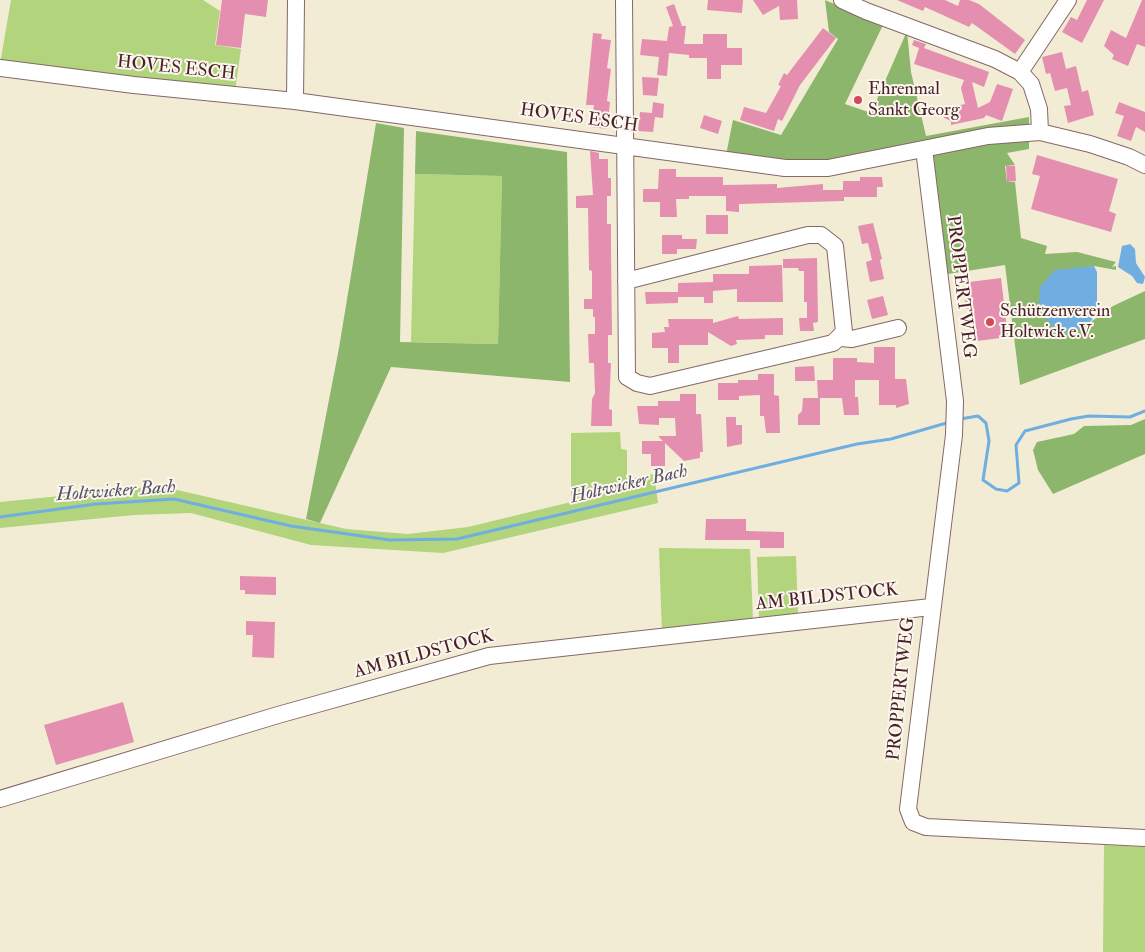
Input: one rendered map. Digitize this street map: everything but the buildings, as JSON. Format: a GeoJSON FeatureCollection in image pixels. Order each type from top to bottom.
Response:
{"type":"FeatureCollection","features":[{"type":"Feature","properties":{"kind":"street"},"geometry":{"type":"LineString","coordinates":[[294,101],[296,0]]}},
{"type":"Feature","properties":{"kind":"street"},"geometry":{"type":"LineString","coordinates":[[624,0],[626,377],[637,383],[650,386],[833,343],[844,332],[845,324],[835,246],[821,234],[808,235],[626,281]]}},
{"type":"Feature","properties":{"kind":"street"},"geometry":{"type":"LineString","coordinates":[[842,0],[868,6],[995,59],[1020,72],[1031,84],[1039,109],[1040,132]]}},
{"type":"Feature","properties":{"kind":"street"},"geometry":{"type":"LineString","coordinates":[[1020,72],[1068,0]]}},
{"type":"Feature","properties":{"kind":"street","name":"HOVES ESCH"},"geometry":{"type":"LineString","coordinates":[[0,68],[134,85],[294,101],[785,168],[828,168],[988,136],[1040,132],[1090,144],[1145,165]]}},
{"type":"Feature","properties":{"kind":"street","name":"PROPPERTWEG"},"geometry":{"type":"LineString","coordinates":[[924,150],[955,401],[954,435],[931,607],[908,809],[913,822],[926,827],[1145,838]]}},
{"type":"Feature","properties":{"kind":"street"},"geometry":{"type":"LineString","coordinates":[[840,338],[852,339],[898,328]]}},
{"type":"Feature","properties":{"kind":"street","name":"AM BILDSTOCK"},"geometry":{"type":"LineString","coordinates":[[0,798],[278,715],[489,656],[931,607]]}},
{"type":"Feature","properties":{"kind":"green space"},"geometry":{"type":"Polygon","coordinates":[[[11,0],[203,0],[220,11],[215,45],[241,49],[235,91],[0,64],[11,0]]]}},
{"type":"Feature","properties":{"kind":"green space"},"geometry":{"type":"Polygon","coordinates":[[[825,0],[883,25],[845,104],[871,113],[907,31],[911,72],[926,136],[1029,117],[1029,149],[1007,153],[1015,165],[1005,166],[1007,182],[1015,182],[1021,238],[1047,246],[1045,254],[1077,252],[1116,262],[1112,267],[1116,266],[1116,270],[1094,266],[1078,269],[1081,329],[1113,306],[1145,291],[1145,339],[1020,385],[1005,265],[948,274],[929,154],[880,165],[724,165],[733,120],[781,135],[838,39],[829,32],[825,0]]]}},
{"type":"Feature","properties":{"kind":"green space"},"geometry":{"type":"Polygon","coordinates":[[[376,123],[404,128],[400,342],[498,344],[502,176],[415,174],[416,131],[567,152],[570,382],[391,367],[320,523],[306,519],[339,348],[376,123]]]}},
{"type":"Feature","properties":{"kind":"green space"},"geometry":{"type":"Polygon","coordinates":[[[415,174],[502,176],[498,344],[411,342],[415,174]]]}},
{"type":"Feature","properties":{"kind":"green space"},"geometry":{"type":"Polygon","coordinates":[[[1145,419],[1145,454],[1053,494],[1038,470],[1033,450],[1037,442],[1074,434],[1084,426],[1131,425],[1145,419]]]}},
{"type":"Feature","properties":{"kind":"green space"},"geometry":{"type":"Polygon","coordinates":[[[620,432],[621,449],[627,450],[627,480],[654,474],[658,503],[443,553],[311,545],[191,513],[134,515],[0,528],[0,502],[160,486],[346,529],[408,534],[468,527],[571,502],[571,433],[620,432]]]}},
{"type":"Feature","properties":{"kind":"green space"},"geometry":{"type":"Polygon","coordinates":[[[659,548],[750,549],[753,621],[662,635],[659,548]]]}},
{"type":"Feature","properties":{"kind":"green space"},"geometry":{"type":"Polygon","coordinates":[[[796,556],[798,616],[759,619],[757,557],[796,556]]]}},
{"type":"Feature","properties":{"kind":"green space"},"geometry":{"type":"Polygon","coordinates":[[[1104,845],[1145,847],[1145,952],[1103,952],[1104,845]]]}},
{"type":"Feature","properties":{"kind":"water"},"geometry":{"type":"Polygon","coordinates":[[[1130,244],[1135,249],[1136,263],[1145,277],[1143,284],[1137,283],[1132,276],[1118,267],[1122,246],[1130,244]]]}},
{"type":"Feature","properties":{"kind":"water"},"geometry":{"type":"Polygon","coordinates":[[[1094,266],[1097,272],[1097,304],[1092,320],[1081,329],[1068,332],[1057,330],[1045,318],[1039,303],[1040,287],[1055,270],[1094,266]]]}},
{"type":"Feature","properties":{"kind":"waterway","name":"Holtwicker Bach"},"geometry":{"type":"LineString","coordinates":[[960,419],[978,416],[986,423],[989,441],[983,480],[996,489],[1007,491],[1019,483],[1016,445],[1025,431],[1071,419],[1089,416],[1130,417],[1145,411]]}},
{"type":"Feature","properties":{"kind":"waterway","name":"Holtwicker Bach"},"geometry":{"type":"LineString","coordinates":[[0,517],[96,504],[174,499],[291,526],[390,540],[457,539],[857,444],[891,439],[950,422]]}},
{"type":"Feature","properties":{"kind":"place","name":"Ehrenmal Sankt Georg"},"geometry":{"type":"Point","coordinates":[858,100]}},
{"type":"Feature","properties":{"kind":"place","name":"Schützenverein Holtwick e.V."},"geometry":{"type":"Point","coordinates":[990,322]}}]}
